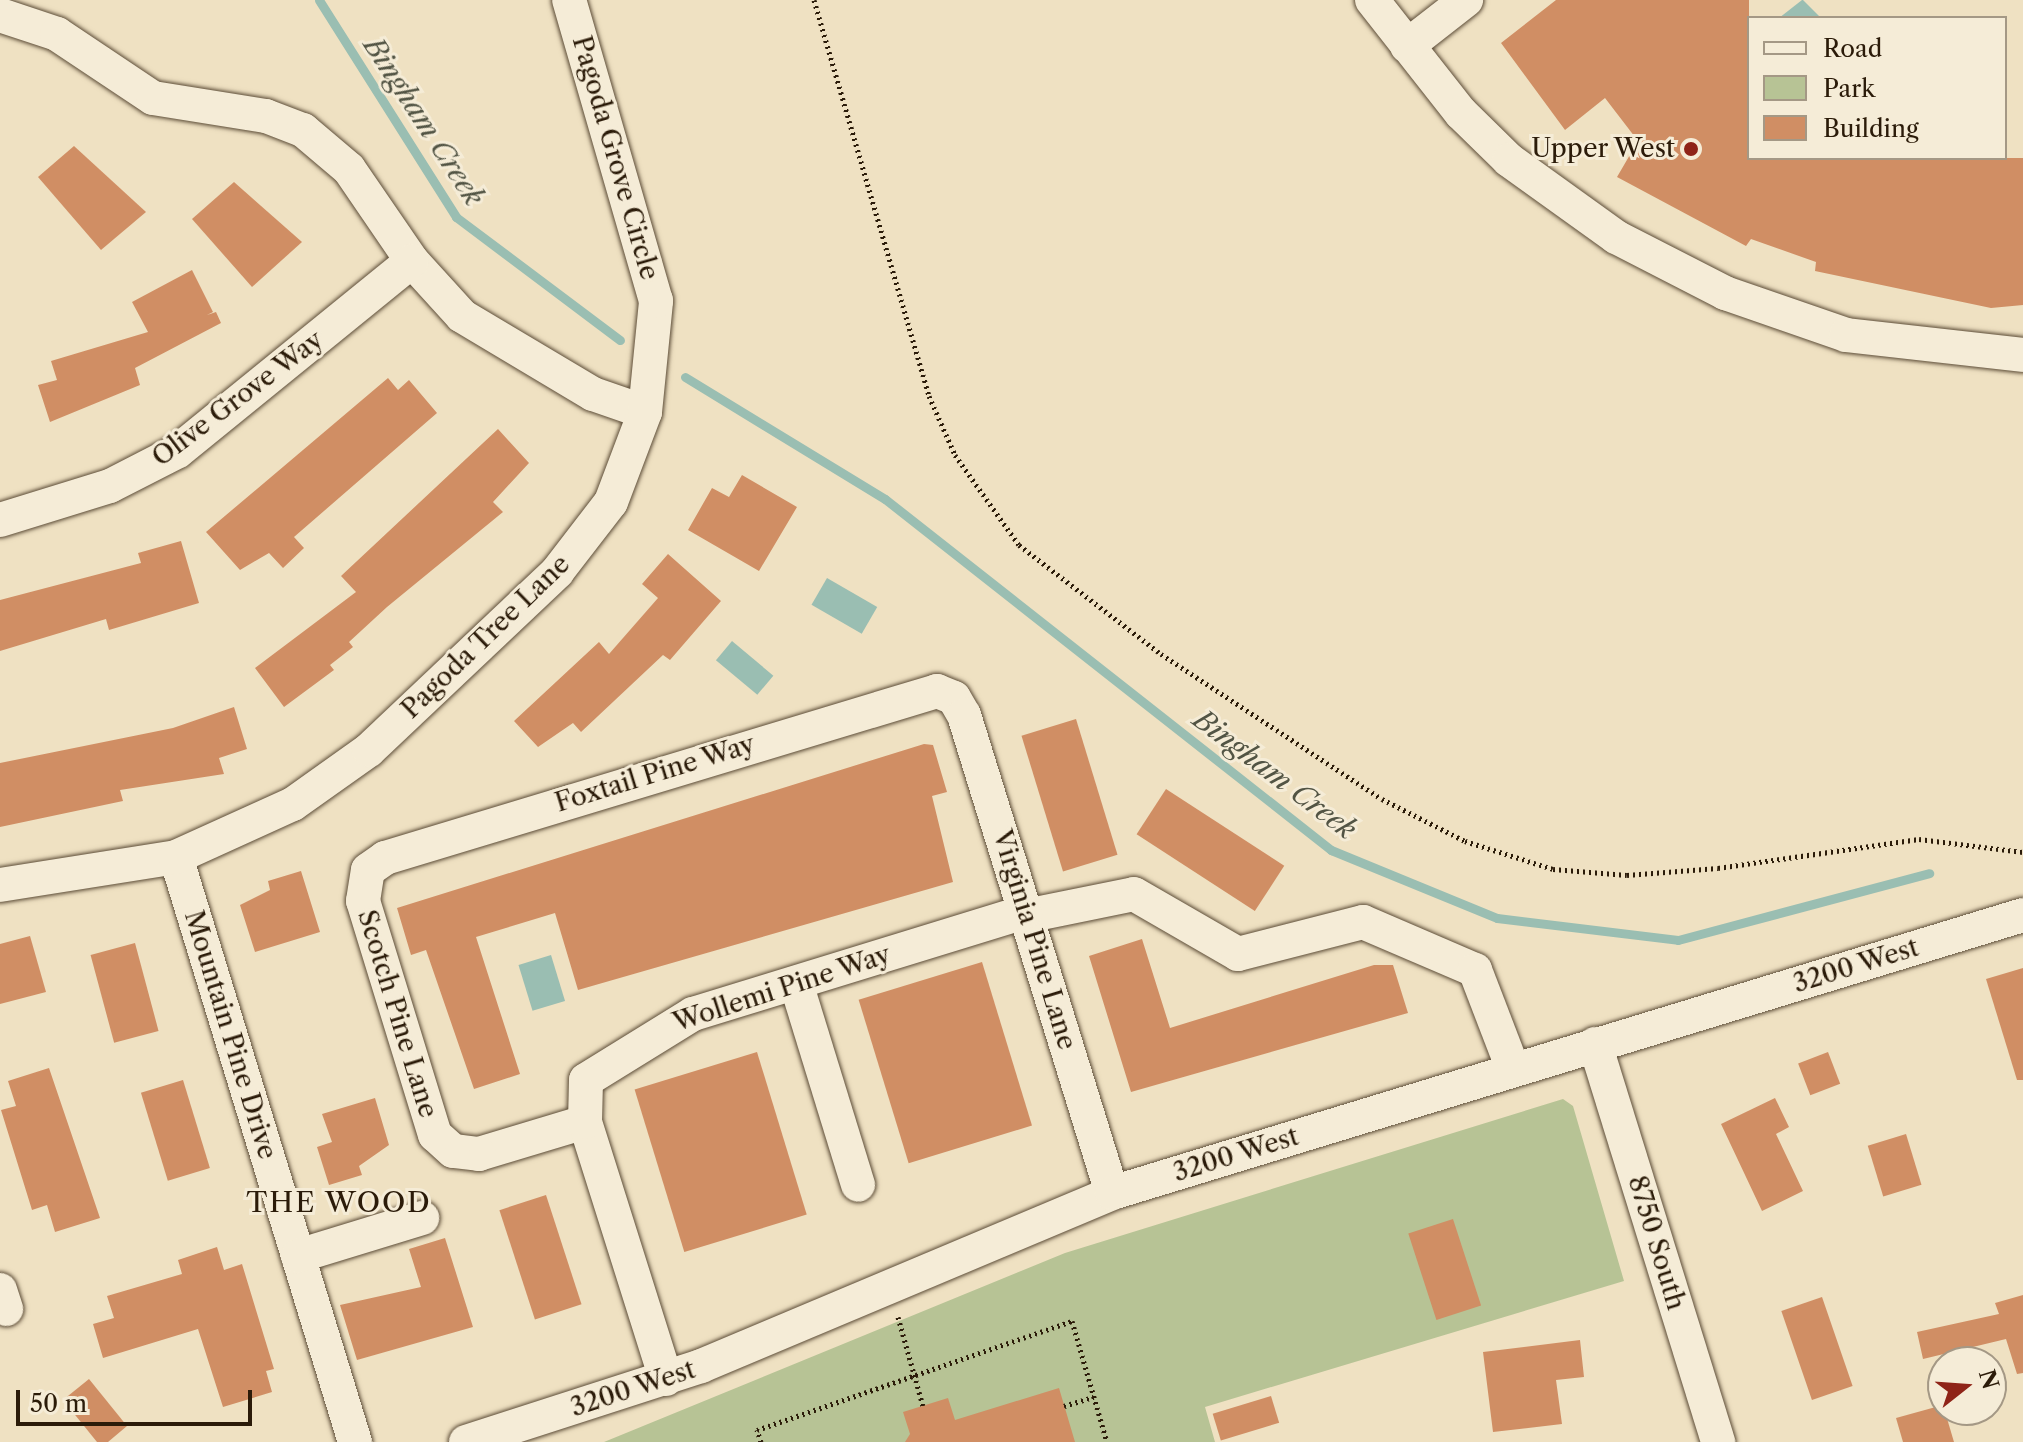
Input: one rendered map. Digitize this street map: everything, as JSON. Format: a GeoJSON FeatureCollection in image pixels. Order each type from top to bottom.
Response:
{"type":"FeatureCollection","features":[{"type":"Feature","properties":{"kind":"street","name":"Pagoda Grove Circle"},"geometry":{"type":"LineString","coordinates":[[569,0],[652,279],[657,342],[645,412]]}},
{"type":"Feature","properties":{"kind":"street"},"geometry":{"type":"LineString","coordinates":[[1372,0],[1407,46],[1509,160],[1561,201],[1674,268],[1846,335],[2023,355]]}},
{"type":"Feature","properties":{"kind":"street"},"geometry":{"type":"LineString","coordinates":[[1407,46],[1466,0]]}},
{"type":"Feature","properties":{"kind":"street"},"geometry":{"type":"LineString","coordinates":[[0,15],[57,34],[153,98],[266,116],[303,130],[349,169],[412,261],[489,337],[593,394],[645,412]]}},
{"type":"Feature","properties":{"kind":"street","name":"Olive Grove Way"},"geometry":{"type":"LineString","coordinates":[[0,520],[110,486],[178,451],[412,261]]}},
{"type":"Feature","properties":{"kind":"street","name":"Pagoda Tree Lane"},"geometry":{"type":"LineString","coordinates":[[0,885],[176,857],[260,822],[347,768],[557,572],[611,502],[645,412]]}},
{"type":"Feature","properties":{"kind":"street","name":"Foxtail Pine Way"},"geometry":{"type":"LineString","coordinates":[[368,870],[385,858],[919,692],[946,693]]}},
{"type":"Feature","properties":{"kind":"street","name":"Virginia Pine Lane"},"geometry":{"type":"LineString","coordinates":[[946,693],[964,715],[1112,1193]]}},
{"type":"Feature","properties":{"kind":"street","name":"Mountain Pine Drive"},"geometry":{"type":"LineString","coordinates":[[176,857],[355,1442]]}},
{"type":"Feature","properties":{"kind":"street","name":"Scotch Pine Lane"},"geometry":{"type":"LineString","coordinates":[[368,870],[363,901],[423,1108],[453,1151],[479,1154],[585,1122]]}},
{"type":"Feature","properties":{"kind":"street","name":"Wollemi Pine Way"},"geometry":{"type":"LineString","coordinates":[[666,1379],[585,1122],[581,1090],[602,1063],[686,1017],[1026,914],[1134,894],[1238,954],[1363,922],[1475,970],[1513,1069]]}},
{"type":"Feature","properties":{"kind":"street","name":"3200 West"},"geometry":{"type":"LineString","coordinates":[[466,1442],[524,1434],[666,1379],[1112,1193],[2023,915]]}},
{"type":"Feature","properties":{"kind":"street"},"geometry":{"type":"LineString","coordinates":[[796,983],[858,1185]]}},
{"type":"Feature","properties":{"kind":"street","name":"8750 South"},"geometry":{"type":"LineString","coordinates":[[1595,1044],[1718,1442]]}},
{"type":"Feature","properties":{"kind":"street"},"geometry":{"type":"LineString","coordinates":[[298,1256],[422,1218]]}},
{"type":"Feature","properties":{"kind":"path"},"geometry":{"type":"LineString","coordinates":[[814,0],[929,396],[955,455],[1019,545],[1161,654],[1382,799],[1465,841],[1553,869],[1627,875],[1718,868],[1919,839],[2023,852]]}},
{"type":"Feature","properties":{"kind":"path"},"geometry":{"type":"LineString","coordinates":[[898,1316],[923,1406]]}},
{"type":"Feature","properties":{"kind":"path"},"geometry":{"type":"LineString","coordinates":[[761,1442],[757,1430],[1072,1321],[1107,1442]]}},
{"type":"Feature","properties":{"kind":"path"},"geometry":{"type":"LineString","coordinates":[[1064,1406],[1094,1397]]}},
{"type":"Feature","properties":{"kind":"green space"},"geometry":{"type":"Polygon","coordinates":[[[1563,1099],[1573,1106],[1624,1281],[1205,1407],[1215,1442],[604,1442],[1065,1253],[1563,1099]]]}},
{"type":"Feature","properties":{"kind":"water"},"geometry":{"type":"Polygon","coordinates":[[[1802,0],[1819,16],[1782,16],[1802,0]]]}},
{"type":"Feature","properties":{"kind":"water"},"geometry":{"type":"Polygon","coordinates":[[[827,578],[877,607],[862,634],[812,605],[827,578]]]}},
{"type":"Feature","properties":{"kind":"water"},"geometry":{"type":"Polygon","coordinates":[[[732,641],[773,676],[757,695],[716,660],[732,641]]]}},
{"type":"Feature","properties":{"kind":"water"},"geometry":{"type":"Polygon","coordinates":[[[551,955],[565,1001],[533,1011],[518,965],[551,955]]]}},
{"type":"Feature","properties":{"kind":"building","name":"Upper West"},"geometry":{"type":"Polygon","coordinates":[[[1556,0],[1749,0],[1747,160],[2023,158],[2023,305],[1991,308],[1815,271],[1816,262],[1751,239],[1746,246],[1617,177],[1638,141],[1605,98],[1565,130],[1501,43],[1556,0]]]}},
{"type":"Feature","properties":{"kind":"building"},"geometry":{"type":"Polygon","coordinates":[[[74,146],[146,212],[101,250],[38,177],[74,146]]]}},
{"type":"Feature","properties":{"kind":"building"},"geometry":{"type":"Polygon","coordinates":[[[234,182],[302,242],[252,287],[192,219],[234,182]]]}},
{"type":"Feature","properties":{"kind":"building"},"geometry":{"type":"Polygon","coordinates":[[[192,270],[213,312],[207,315],[216,312],[221,323],[135,368],[140,385],[50,422],[38,385],[57,380],[51,361],[148,332],[132,302],[192,270]]]}},
{"type":"Feature","properties":{"kind":"building"},"geometry":{"type":"Polygon","coordinates":[[[388,378],[398,390],[409,380],[437,413],[294,537],[304,548],[283,568],[269,553],[240,570],[206,532],[388,378]]]}},
{"type":"Feature","properties":{"kind":"building"},"geometry":{"type":"Polygon","coordinates":[[[498,429],[529,463],[493,502],[503,512],[387,607],[349,642],[353,647],[330,665],[334,670],[284,707],[255,668],[356,592],[341,576],[498,429]]]}},
{"type":"Feature","properties":{"kind":"building"},"geometry":{"type":"Polygon","coordinates":[[[742,475],[797,507],[759,571],[688,530],[712,488],[729,497],[742,475]]]}},
{"type":"Feature","properties":{"kind":"building"},"geometry":{"type":"Polygon","coordinates":[[[181,541],[199,603],[109,630],[106,619],[0,651],[0,600],[141,563],[138,553],[181,541]]]}},
{"type":"Feature","properties":{"kind":"building"},"geometry":{"type":"Polygon","coordinates":[[[668,554],[721,601],[670,660],[663,655],[581,732],[573,723],[538,747],[514,721],[599,642],[609,654],[658,598],[642,584],[668,554]]]}},
{"type":"Feature","properties":{"kind":"building"},"geometry":{"type":"Polygon","coordinates":[[[234,707],[247,749],[219,758],[224,774],[120,790],[123,801],[0,827],[0,763],[173,728],[234,707]]]}},
{"type":"Feature","properties":{"kind":"building"},"geometry":{"type":"Polygon","coordinates":[[[1076,719],[1118,855],[1063,871],[1021,736],[1076,719]]]}},
{"type":"Feature","properties":{"kind":"building"},"geometry":{"type":"Polygon","coordinates":[[[924,744],[933,745],[947,792],[932,796],[953,882],[578,990],[555,913],[476,937],[520,1074],[474,1089],[426,950],[411,955],[397,908],[924,744]]]}},
{"type":"Feature","properties":{"kind":"building"},"geometry":{"type":"Polygon","coordinates":[[[1166,789],[1284,866],[1255,911],[1137,834],[1166,789]]]}},
{"type":"Feature","properties":{"kind":"building"},"geometry":{"type":"Polygon","coordinates":[[[301,871],[320,932],[255,952],[240,905],[270,890],[268,881],[301,871]]]}},
{"type":"Feature","properties":{"kind":"building"},"geometry":{"type":"Polygon","coordinates":[[[30,936],[46,992],[0,1004],[0,944],[30,936]]]}},
{"type":"Feature","properties":{"kind":"building"},"geometry":{"type":"Polygon","coordinates":[[[1142,939],[1170,1028],[1374,965],[1393,965],[1408,1013],[1131,1092],[1089,956],[1142,939]]]}},
{"type":"Feature","properties":{"kind":"building"},"geometry":{"type":"Polygon","coordinates":[[[135,943],[159,1031],[114,1043],[91,955],[135,943]]]}},
{"type":"Feature","properties":{"kind":"building"},"geometry":{"type":"Polygon","coordinates":[[[982,962],[1032,1126],[909,1163],[859,1000],[982,962]]]}},
{"type":"Feature","properties":{"kind":"building"},"geometry":{"type":"Polygon","coordinates":[[[2023,968],[2023,1080],[2017,1080],[1986,979],[2023,968]]]}},
{"type":"Feature","properties":{"kind":"building"},"geometry":{"type":"Polygon","coordinates":[[[757,1052],[807,1215],[684,1252],[635,1089],[757,1052]]]}},
{"type":"Feature","properties":{"kind":"building"},"geometry":{"type":"Polygon","coordinates":[[[1828,1052],[1840,1084],[1810,1095],[1798,1063],[1828,1052]]]}},
{"type":"Feature","properties":{"kind":"building"},"geometry":{"type":"Polygon","coordinates":[[[49,1068],[100,1218],[55,1232],[47,1205],[32,1210],[1,1110],[16,1106],[8,1081],[49,1068]]]}},
{"type":"Feature","properties":{"kind":"building"},"geometry":{"type":"Polygon","coordinates":[[[183,1080],[210,1168],[168,1181],[141,1093],[183,1080]]]}},
{"type":"Feature","properties":{"kind":"building"},"geometry":{"type":"Polygon","coordinates":[[[375,1098],[389,1145],[359,1166],[362,1175],[329,1185],[317,1147],[332,1142],[322,1114],[375,1098]]]}},
{"type":"Feature","properties":{"kind":"building"},"geometry":{"type":"Polygon","coordinates":[[[1775,1098],[1789,1127],[1776,1134],[1803,1191],[1762,1211],[1721,1124],[1775,1098]]]}},
{"type":"Feature","properties":{"kind":"building"},"geometry":{"type":"Polygon","coordinates":[[[1906,1134],[1921,1185],[1883,1196],[1868,1146],[1906,1134]]]}},
{"type":"Feature","properties":{"kind":"building"},"geometry":{"type":"Polygon","coordinates":[[[546,1195],[582,1304],[535,1320],[499,1210],[546,1195]]]}},
{"type":"Feature","properties":{"kind":"building"},"geometry":{"type":"Polygon","coordinates":[[[1453,1219],[1481,1306],[1436,1320],[1408,1234],[1453,1219]]]}},
{"type":"Feature","properties":{"kind":"building"},"geometry":{"type":"Polygon","coordinates":[[[445,1238],[473,1327],[357,1360],[340,1305],[421,1287],[409,1249],[445,1238]]]}},
{"type":"Feature","properties":{"kind":"building"},"geometry":{"type":"Polygon","coordinates":[[[217,1247],[224,1270],[242,1264],[274,1369],[266,1371],[272,1392],[223,1407],[198,1329],[103,1358],[93,1324],[114,1318],[107,1296],[182,1274],[178,1260],[217,1247]]]}},
{"type":"Feature","properties":{"kind":"building"},"geometry":{"type":"Polygon","coordinates":[[[2023,1295],[2023,1373],[2017,1374],[2006,1339],[1977,1346],[1927,1346],[1927,1358],[1923,1359],[1917,1332],[1999,1314],[1995,1303],[2023,1295]]]}},
{"type":"Feature","properties":{"kind":"building"},"geometry":{"type":"Polygon","coordinates":[[[1822,1297],[1853,1386],[1812,1400],[1781,1311],[1822,1297]]]}},
{"type":"Feature","properties":{"kind":"building"},"geometry":{"type":"Polygon","coordinates":[[[1580,1340],[1584,1377],[1556,1380],[1562,1424],[1493,1432],[1483,1352],[1580,1340]]]}},
{"type":"Feature","properties":{"kind":"building"},"geometry":{"type":"Polygon","coordinates":[[[89,1379],[127,1426],[108,1442],[97,1442],[63,1400],[89,1379]]]}},
{"type":"Feature","properties":{"kind":"building"},"geometry":{"type":"Polygon","coordinates":[[[1059,1388],[1075,1442],[905,1442],[910,1434],[903,1412],[948,1398],[955,1420],[1059,1388]]]}},
{"type":"Feature","properties":{"kind":"building"},"geometry":{"type":"Polygon","coordinates":[[[1271,1396],[1279,1423],[1221,1441],[1213,1414],[1271,1396]]]}},
{"type":"Feature","properties":{"kind":"building"},"geometry":{"type":"Polygon","coordinates":[[[1927,1409],[1927,1426],[1949,1426],[1954,1442],[1903,1442],[1896,1418],[1927,1409]]]}},
{"type":"Feature","properties":{"kind":"waterway","name":"Bingham Creek"},"geometry":{"type":"LineString","coordinates":[[319,0],[456,217],[620,340]]}},
{"type":"Feature","properties":{"kind":"waterway","name":"Bingham Creek"},"geometry":{"type":"LineString","coordinates":[[685,377],[885,499],[1331,850],[1497,918],[1678,940],[1929,873]]}},
{"type":"Feature","properties":{"kind":"place","name":"Upper West"},"geometry":{"type":"Point","coordinates":[1691,149]}},
{"type":"Feature","properties":{"kind":"district","name":"THE WOOD"},"geometry":{"type":"Point","coordinates":[339,1202]}}]}
